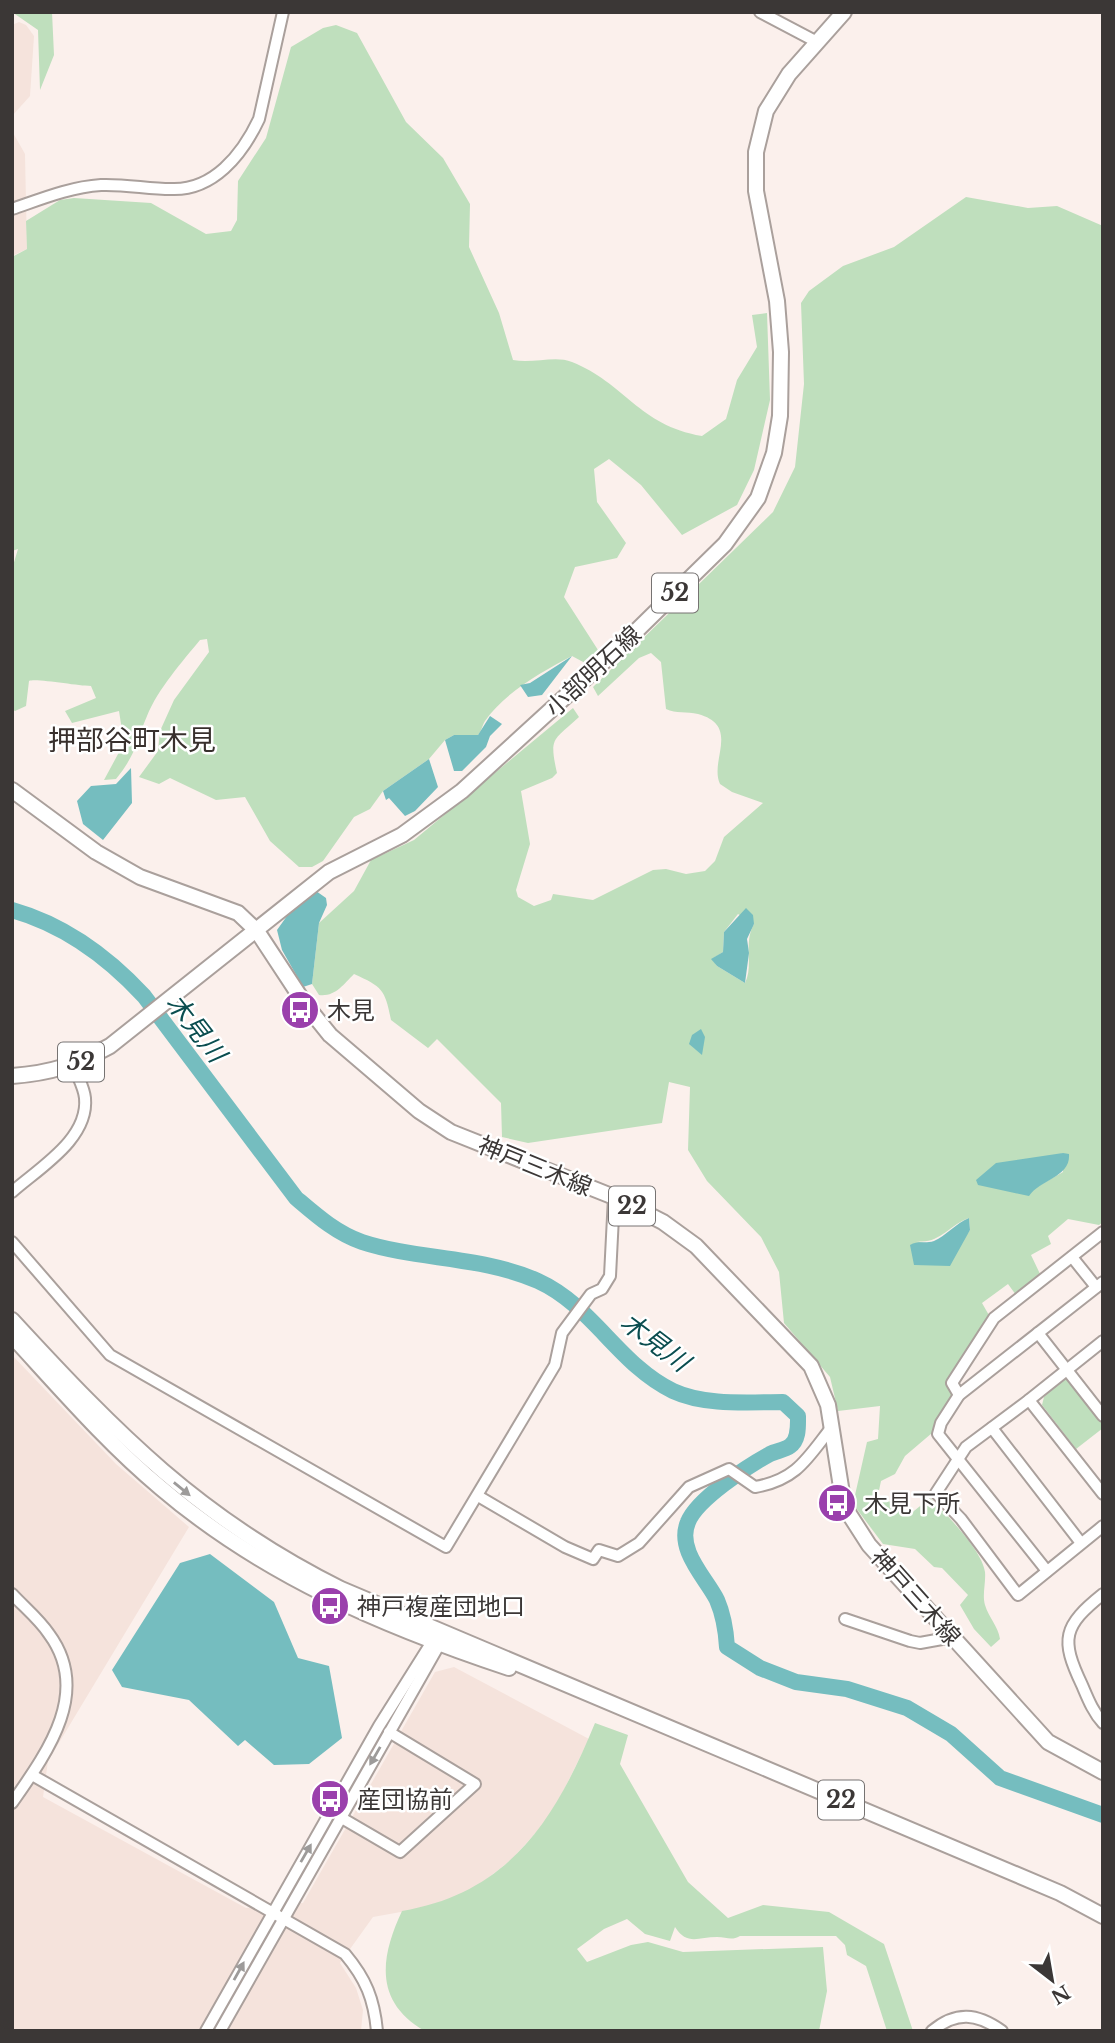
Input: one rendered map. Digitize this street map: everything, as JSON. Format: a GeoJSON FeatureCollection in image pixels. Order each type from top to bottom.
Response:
{"type":"FeatureCollection","features":[{"type":"Feature","properties":{"kind":"main road","name":"小部明石線"},"geometry":{"type":"LineString","coordinates":[[12,1076],[44,1073],[74,1066],[110,1046],[174,998],[329,872],[402,835],[462,791],[623,644],[725,544],[758,498],[774,453],[780,416],[781,352],[777,301],[755,191],[756,152],[766,111],[789,74],[844,12]]}},
{"type":"Feature","properties":{"kind":"main road","name":"神戸三木線"},"geometry":{"type":"LineString","coordinates":[[12,790],[139,877],[238,913],[257,931],[305,1004],[330,1035],[419,1111],[451,1132],[614,1197],[663,1222],[696,1246],[811,1366],[828,1405],[839,1488],[851,1521],[1048,1742],[1103,1772]]}},
{"type":"Feature","properties":{"kind":"main road","name":"22"},"geometry":{"type":"LineString","coordinates":[[12,1320],[103,1419],[203,1506],[302,1570],[436,1639]]}},
{"type":"Feature","properties":{"kind":"main road","name":"22"},"geometry":{"type":"LineString","coordinates":[[12,1336],[96,1427],[160,1488],[244,1550],[332,1601],[577,1689],[1060,1893],[1103,1916]]}},
{"type":"Feature","properties":{"kind":"street"},"geometry":{"type":"LineString","coordinates":[[12,209],[79,188],[128,185],[191,188],[220,174],[251,135],[259,120],[283,12]]}},
{"type":"Feature","properties":{"kind":"street"},"geometry":{"type":"LineString","coordinates":[[761,12],[817,43]]}},
{"type":"Feature","properties":{"kind":"street"},"geometry":{"type":"LineString","coordinates":[[12,1192],[64,1147],[76,1132],[84,1113],[85,1096],[74,1066]]}},
{"type":"Feature","properties":{"kind":"street"},"geometry":{"type":"LineString","coordinates":[[12,1242],[110,1355],[446,1547],[555,1365],[562,1333],[591,1294],[602,1289],[610,1276],[614,1197]]}},
{"type":"Feature","properties":{"kind":"street"},"geometry":{"type":"LineString","coordinates":[[959,1395],[952,1383],[994,1318],[1103,1232]]}},
{"type":"Feature","properties":{"kind":"street"},"geometry":{"type":"LineString","coordinates":[[1047,1571],[938,1434],[941,1423],[959,1395],[1099,1285],[1072,1257]]}},
{"type":"Feature","properties":{"kind":"street"},"geometry":{"type":"LineString","coordinates":[[1038,1332],[1103,1416]]}},
{"type":"Feature","properties":{"kind":"street"},"geometry":{"type":"LineString","coordinates":[[1103,1341],[958,1457],[936,1493],[961,1519],[1018,1595],[1103,1527]]}},
{"type":"Feature","properties":{"kind":"street"},"geometry":{"type":"LineString","coordinates":[[1029,1400],[1103,1494]]}},
{"type":"Feature","properties":{"kind":"street"},"geometry":{"type":"LineString","coordinates":[[478,1496],[565,1547],[593,1559],[599,1550],[618,1556],[639,1543],[689,1487],[729,1469],[755,1487],[788,1478],[800,1468],[831,1428]]}},
{"type":"Feature","properties":{"kind":"street"},"geometry":{"type":"LineString","coordinates":[[992,1428],[1081,1543]]}},
{"type":"Feature","properties":{"kind":"street"},"geometry":{"type":"LineString","coordinates":[[12,1594],[50,1634],[63,1662],[69,1686],[65,1711],[32,1776],[12,1803]]}},
{"type":"Feature","properties":{"kind":"street"},"geometry":{"type":"LineString","coordinates":[[1103,1594],[1077,1615],[1066,1638],[1069,1659],[1096,1715],[1103,1723]]}},
{"type":"Feature","properties":{"kind":"street"},"geometry":{"type":"LineString","coordinates":[[845,1619],[910,1642],[920,1643],[953,1637]]}},
{"type":"Feature","properties":{"kind":"street"},"geometry":{"type":"LineString","coordinates":[[220,2031],[390,1732],[436,1639]]}},
{"type":"Feature","properties":{"kind":"street"},"geometry":{"type":"LineString","coordinates":[[206,2031],[272,1912],[436,1639]]}},
{"type":"Feature","properties":{"kind":"street"},"geometry":{"type":"LineString","coordinates":[[340,1817],[400,1852],[475,1784],[390,1732]]}},
{"type":"Feature","properties":{"kind":"street"},"geometry":{"type":"LineString","coordinates":[[32,1776],[345,1954],[363,1975],[375,2001],[377,2031]]}},
{"type":"Feature","properties":{"kind":"street"},"geometry":{"type":"LineString","coordinates":[[932,2031],[954,2018],[971,2015],[984,2018],[1002,2031]]}},
{"type":"Feature","properties":{"kind":"shaded area"},"geometry":{"type":"Polygon","coordinates":[[[19,22],[26,25],[34,36],[30,96],[12,116],[12,25],[19,22]]]}},
{"type":"Feature","properties":{"kind":"shaded area"},"geometry":{"type":"Polygon","coordinates":[[[12,131],[25,154],[27,249],[12,256],[12,131]]]}},
{"type":"Feature","properties":{"kind":"shaded area"},"geometry":{"type":"Polygon","coordinates":[[[12,1355],[116,1464],[189,1527],[48,1761],[43,1797],[246,1908],[303,1903],[435,1672],[454,1667],[589,1739],[551,1816],[511,1860],[475,1888],[434,1906],[373,1917],[340,1963],[356,1988],[363,2010],[361,2031],[12,2031],[12,1355]]]}},
{"type":"Feature","properties":{"kind":"green space"},"geometry":{"type":"Polygon","coordinates":[[[12,12],[52,12],[54,55],[40,90],[38,30],[12,12]]]}},
{"type":"Feature","properties":{"kind":"green space"},"geometry":{"type":"Polygon","coordinates":[[[336,25],[357,33],[406,122],[443,158],[470,204],[469,247],[499,313],[513,360],[558,359],[572,362],[606,381],[662,423],[702,436],[726,419],[737,380],[757,347],[752,315],[767,313],[770,400],[754,470],[737,505],[682,535],[641,485],[609,459],[594,469],[597,502],[626,543],[617,558],[575,567],[564,597],[598,650],[585,663],[572,656],[525,684],[493,711],[478,735],[454,735],[445,740],[429,759],[383,791],[370,809],[354,817],[323,861],[312,867],[299,867],[270,841],[245,797],[216,800],[170,778],[159,784],[139,777],[158,751],[160,731],[174,700],[209,652],[207,639],[200,640],[157,696],[132,755],[116,779],[104,780],[124,743],[119,711],[72,723],[65,711],[96,698],[91,686],[29,681],[26,706],[15,711],[12,709],[12,569],[18,549],[12,551],[12,257],[27,249],[26,221],[60,200],[74,198],[151,203],[206,234],[231,231],[237,220],[238,181],[266,138],[291,47],[323,28],[336,25]]]}},
{"type":"Feature","properties":{"kind":"green space"},"geometry":{"type":"Polygon","coordinates":[[[966,197],[1028,208],[1057,206],[1103,226],[1103,1222],[1099,1225],[1068,1219],[1048,1236],[1051,1244],[1031,1255],[1041,1276],[1016,1295],[1008,1284],[982,1303],[990,1317],[947,1382],[953,1396],[932,1433],[905,1456],[895,1474],[881,1481],[877,1500],[894,1502],[909,1515],[930,1498],[970,1543],[985,1572],[985,1605],[1000,1639],[991,1647],[974,1629],[960,1605],[968,1595],[942,1568],[934,1567],[915,1549],[883,1544],[853,1504],[867,1442],[878,1439],[880,1406],[838,1411],[830,1377],[784,1323],[779,1272],[761,1237],[707,1181],[688,1150],[690,1087],[669,1082],[662,1123],[528,1143],[502,1137],[501,1103],[437,1039],[428,1048],[391,1020],[387,1002],[377,986],[354,974],[330,994],[319,995],[312,984],[319,923],[354,891],[371,860],[414,840],[573,708],[579,717],[555,740],[553,752],[557,773],[552,778],[521,791],[530,844],[516,890],[518,897],[534,906],[551,900],[553,894],[593,900],[653,870],[666,869],[686,874],[705,871],[715,861],[724,837],[763,803],[732,792],[720,784],[718,765],[721,735],[718,727],[711,719],[698,714],[666,709],[661,662],[651,653],[639,658],[598,696],[593,687],[773,512],[795,467],[804,384],[801,303],[809,291],[843,266],[894,247],[966,197]],[[738,914],[724,932],[723,952],[712,959],[717,966],[745,983],[749,969],[749,939],[754,924],[738,914]],[[1063,1153],[1057,1156],[1035,1188],[1063,1172],[1063,1153]],[[969,1218],[938,1237],[916,1241],[955,1251],[970,1230],[969,1218]]]}},
{"type":"Feature","properties":{"kind":"green space"},"geometry":{"type":"Polygon","coordinates":[[[1064,1379],[1070,1380],[1103,1423],[1103,1428],[1076,1449],[1042,1405],[1044,1397],[1064,1379]]]}},
{"type":"Feature","properties":{"kind":"green space"},"geometry":{"type":"Polygon","coordinates":[[[595,1723],[628,1735],[620,1764],[688,1882],[728,1918],[763,1905],[829,1912],[884,1944],[913,2031],[887,2031],[866,1966],[847,1955],[845,1945],[836,1936],[689,1939],[675,1927],[670,1941],[645,1934],[627,1919],[604,1929],[577,1949],[587,1962],[631,1945],[648,1942],[683,1952],[823,1947],[827,1991],[819,2031],[425,2031],[408,2019],[397,2007],[386,1978],[389,1946],[402,1911],[440,1902],[472,1887],[500,1869],[524,1846],[564,1790],[595,1723]]]}},
{"type":"Feature","properties":{"kind":"water"},"geometry":{"type":"Polygon","coordinates":[[[572,656],[542,695],[528,697],[520,685],[530,683],[572,656]]]}},
{"type":"Feature","properties":{"kind":"water"},"geometry":{"type":"Polygon","coordinates":[[[490,716],[502,724],[490,736],[486,747],[462,771],[454,771],[445,740],[454,735],[478,735],[490,716]]]}},
{"type":"Feature","properties":{"kind":"water"},"geometry":{"type":"Polygon","coordinates":[[[429,759],[438,787],[415,811],[405,816],[389,798],[386,800],[383,791],[429,759]]]}},
{"type":"Feature","properties":{"kind":"water"},"geometry":{"type":"Polygon","coordinates":[[[131,768],[132,803],[103,840],[83,824],[77,801],[91,786],[116,784],[131,768]]]}},
{"type":"Feature","properties":{"kind":"water"},"geometry":{"type":"Polygon","coordinates":[[[316,891],[326,898],[327,905],[319,923],[312,984],[303,987],[282,950],[277,930],[287,916],[316,891]]]}},
{"type":"Feature","properties":{"kind":"water"},"geometry":{"type":"Polygon","coordinates":[[[746,908],[753,915],[754,924],[747,939],[749,953],[745,983],[717,966],[711,959],[723,952],[724,932],[746,908]]]}},
{"type":"Feature","properties":{"kind":"water"},"geometry":{"type":"Polygon","coordinates":[[[701,1029],[705,1037],[702,1055],[689,1044],[692,1035],[701,1029]]]}},
{"type":"Feature","properties":{"kind":"water"},"geometry":{"type":"Polygon","coordinates":[[[1069,1154],[1065,1168],[1029,1196],[978,1185],[976,1180],[996,1163],[1069,1154]]]}},
{"type":"Feature","properties":{"kind":"water"},"geometry":{"type":"Polygon","coordinates":[[[969,1218],[970,1230],[950,1266],[914,1265],[910,1245],[934,1241],[969,1218]]]}},
{"type":"Feature","properties":{"kind":"water"},"geometry":{"type":"Polygon","coordinates":[[[210,1554],[274,1602],[298,1658],[329,1666],[342,1738],[309,1764],[274,1765],[245,1740],[238,1746],[189,1700],[122,1687],[112,1670],[180,1563],[210,1554]]]}},
{"type":"Feature","properties":{"kind":"waterway","name":"木見川"},"geometry":{"type":"LineString","coordinates":[[12,910],[67,933],[100,955],[130,981],[296,1198],[335,1229],[362,1242],[383,1248],[472,1262],[538,1281],[575,1305],[637,1366],[673,1391],[713,1401],[783,1402],[798,1416],[793,1443],[749,1466],[724,1484],[693,1513],[685,1532],[689,1553],[717,1600],[727,1647],[760,1668],[796,1682],[847,1689],[907,1708],[951,1734],[1000,1778],[1103,1815]]}},
{"type":"Feature","properties":{"kind":"place","name":"木見"},"geometry":{"type":"Point","coordinates":[300,1010]}},
{"type":"Feature","properties":{"kind":"place","name":"木見下所"},"geometry":{"type":"Point","coordinates":[837,1503]}},
{"type":"Feature","properties":{"kind":"place","name":"神戸複産団地口"},"geometry":{"type":"Point","coordinates":[330,1606]}},
{"type":"Feature","properties":{"kind":"place","name":"産団協前"},"geometry":{"type":"Point","coordinates":[330,1799]}},
{"type":"Feature","properties":{"kind":"district","name":"押部谷町木見"},"geometry":{"type":"Point","coordinates":[132,740]}}]}
